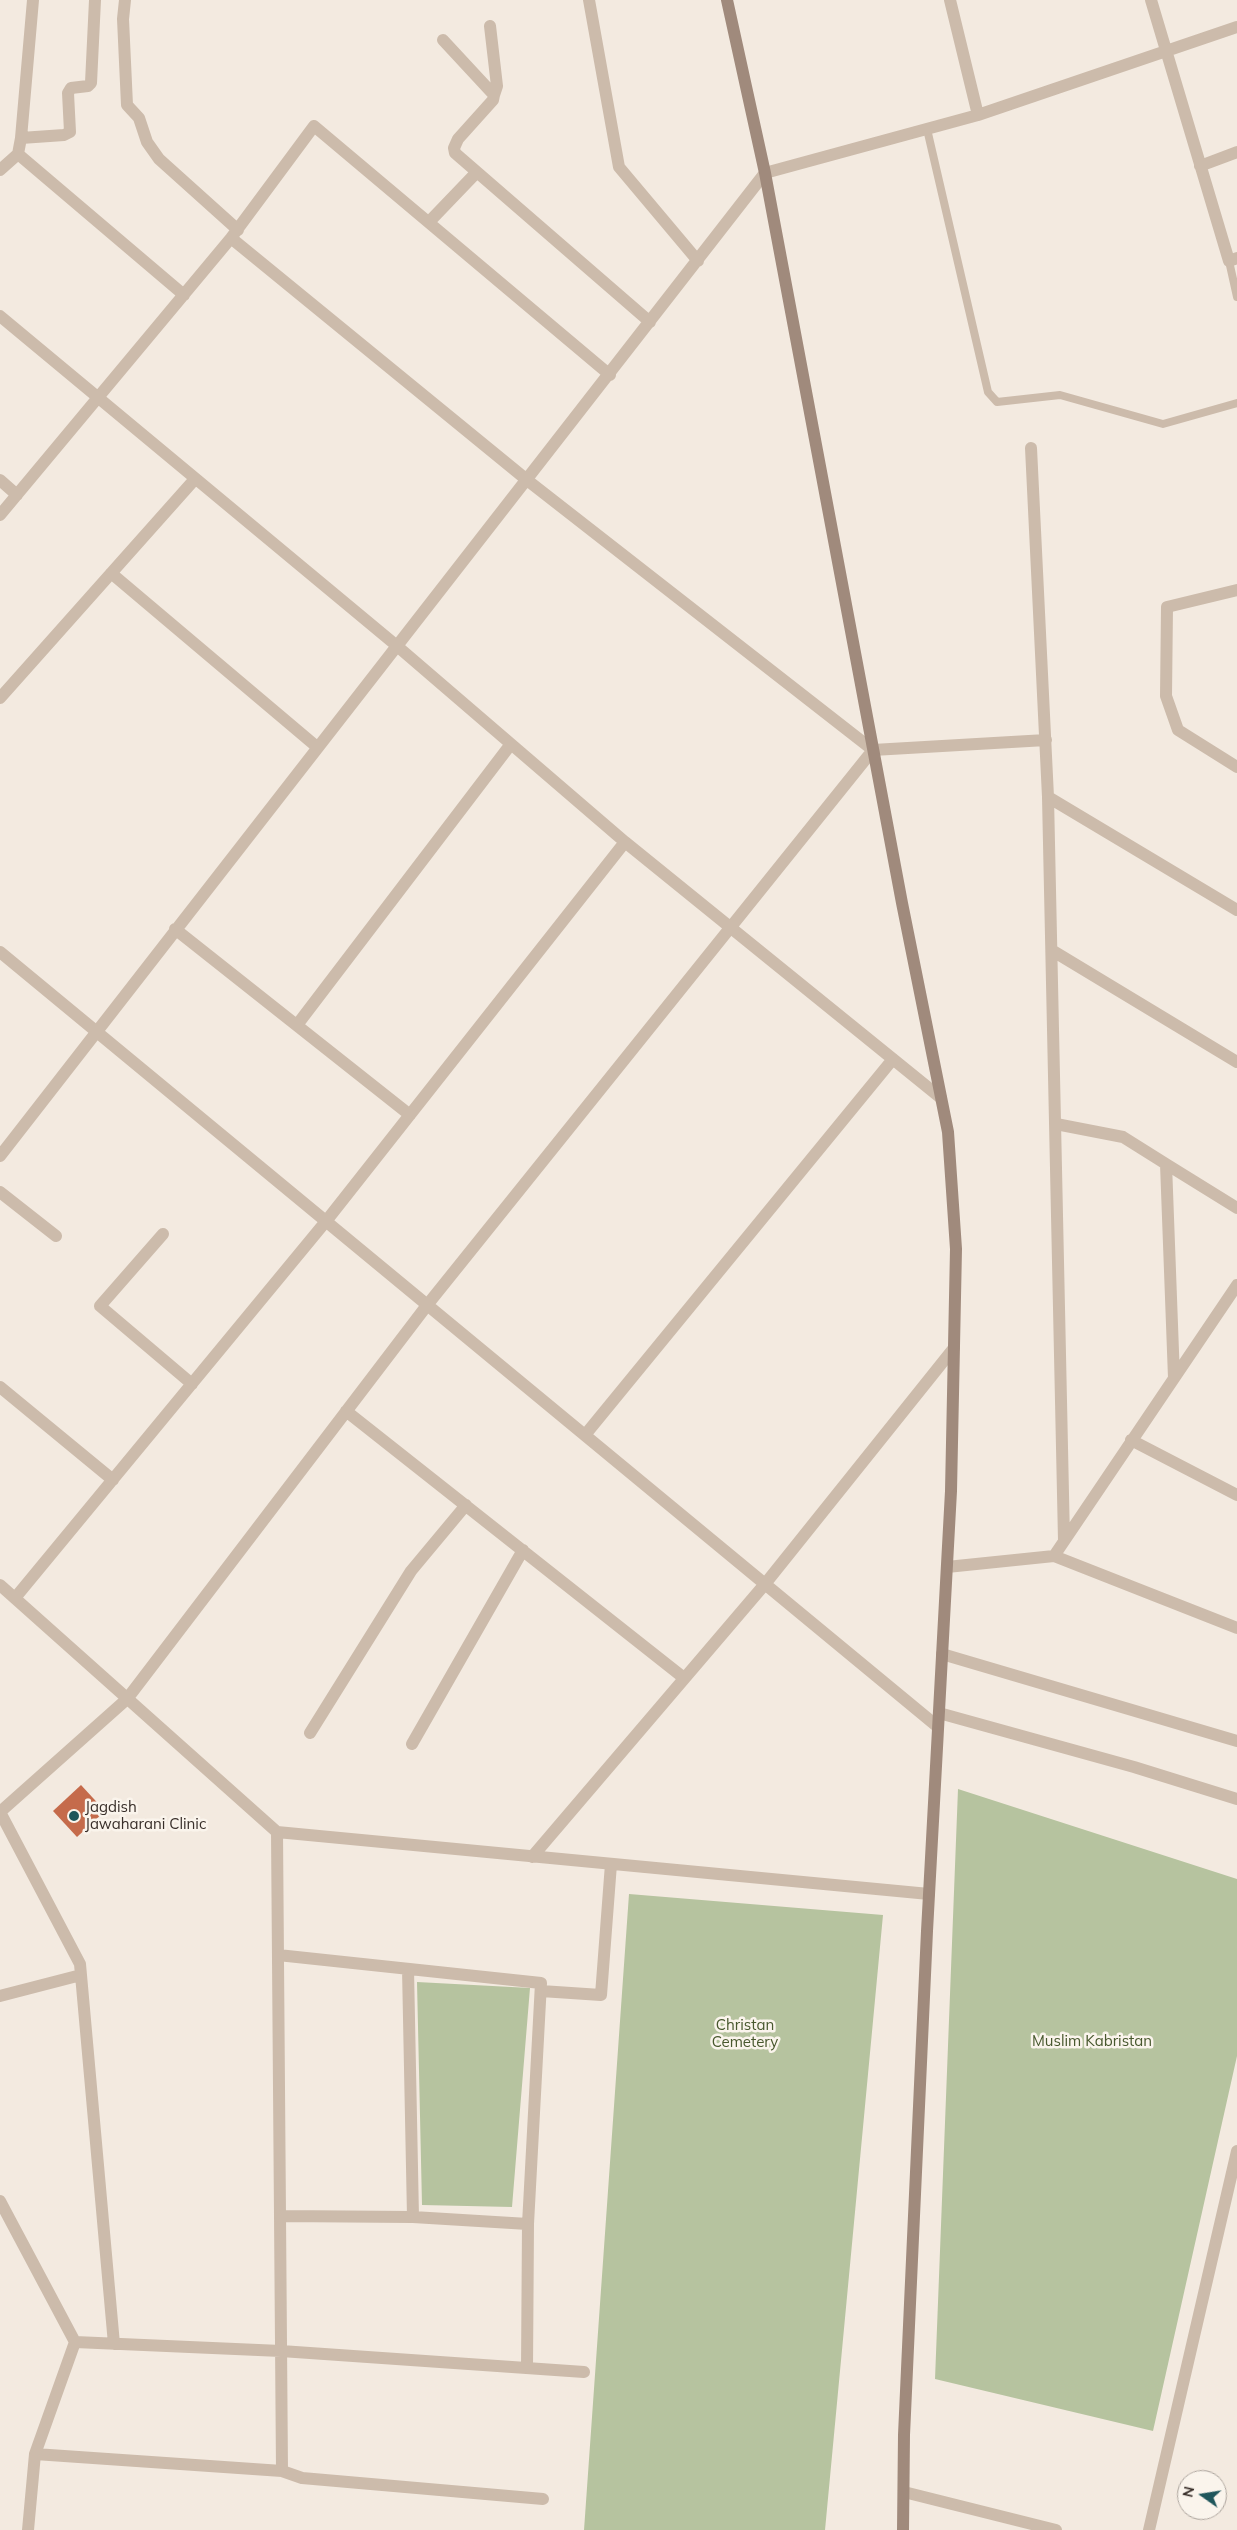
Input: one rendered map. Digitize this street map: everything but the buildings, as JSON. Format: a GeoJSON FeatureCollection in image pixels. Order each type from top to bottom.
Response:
{"type":"FeatureCollection","features":[{"type":"Feature","properties":{"kind":"main road"},"geometry":{"type":"LineString","coordinates":[[727,0],[765,173],[873,750],[948,1132],[956,1249],[947,1567],[929,1894],[903,2530]]}},
{"type":"Feature","properties":{"kind":"street"},"geometry":{"type":"LineString","coordinates":[[0,170],[18,154],[33,0]]}},
{"type":"Feature","properties":{"kind":"street"},"geometry":{"type":"LineString","coordinates":[[21,138],[64,135],[70,132],[68,93],[72,88],[88,86],[91,82],[95,0]]}},
{"type":"Feature","properties":{"kind":"street"},"geometry":{"type":"LineString","coordinates":[[125,0],[123,19],[127,106],[139,118],[147,142],[158,159],[234,234],[527,480],[873,750],[1046,740]]}},
{"type":"Feature","properties":{"kind":"street"},"geometry":{"type":"LineString","coordinates":[[588,0],[619,167],[698,261]]}},
{"type":"Feature","properties":{"kind":"street"},"geometry":{"type":"LineString","coordinates":[[950,0],[978,115]]}},
{"type":"Feature","properties":{"kind":"street"},"geometry":{"type":"LineString","coordinates":[[1150,0],[1200,166],[1233,260]]}},
{"type":"Feature","properties":{"kind":"street"},"geometry":{"type":"LineString","coordinates":[[490,26],[497,86],[493,100],[458,139],[454,148],[455,153],[650,322]]}},
{"type":"Feature","properties":{"kind":"street"},"geometry":{"type":"LineString","coordinates":[[0,1156],[95,1030],[610,374],[765,173],[978,115],[1237,26]]}},
{"type":"Feature","properties":{"kind":"street"},"geometry":{"type":"LineString","coordinates":[[443,40],[494,95]]}},
{"type":"Feature","properties":{"kind":"street"},"geometry":{"type":"LineString","coordinates":[[0,515],[98,400],[234,234],[314,126],[610,374]]}},
{"type":"Feature","properties":{"kind":"street"},"geometry":{"type":"LineString","coordinates":[[1200,166],[1237,152]]}},
{"type":"Feature","properties":{"kind":"street"},"geometry":{"type":"LineString","coordinates":[[18,154],[184,295]]}},
{"type":"Feature","properties":{"kind":"street"},"geometry":{"type":"LineString","coordinates":[[429,222],[476,173]]}},
{"type":"Feature","properties":{"kind":"street"},"geometry":{"type":"LineString","coordinates":[[0,316],[98,400],[397,646],[625,842],[941,1098]]}},
{"type":"Feature","properties":{"kind":"street"},"geometry":{"type":"LineString","coordinates":[[1031,448],[1046,740],[1053,951],[1064,1540]]}},
{"type":"Feature","properties":{"kind":"street"},"geometry":{"type":"LineString","coordinates":[[0,698],[195,479]]}},
{"type":"Feature","properties":{"kind":"street"},"geometry":{"type":"LineString","coordinates":[[0,480],[17,495]]}},
{"type":"Feature","properties":{"kind":"street"},"geometry":{"type":"LineString","coordinates":[[111,573],[317,747]]}},
{"type":"Feature","properties":{"kind":"street"},"geometry":{"type":"LineString","coordinates":[[1237,590],[1168,607],[1166,696],[1178,730],[1237,768]]}},
{"type":"Feature","properties":{"kind":"street"},"geometry":{"type":"LineString","coordinates":[[297,1025],[511,744]]}},
{"type":"Feature","properties":{"kind":"street"},"geometry":{"type":"LineString","coordinates":[[114,2344],[80,1964],[0,1812],[128,1699],[428,1304],[873,750]]}},
{"type":"Feature","properties":{"kind":"street"},"geometry":{"type":"LineString","coordinates":[[1048,797],[1237,910]]}},
{"type":"Feature","properties":{"kind":"street"},"geometry":{"type":"LineString","coordinates":[[15,1598],[327,1220],[625,842]]}},
{"type":"Feature","properties":{"kind":"street"},"geometry":{"type":"LineString","coordinates":[[175,929],[410,1115]]}},
{"type":"Feature","properties":{"kind":"street"},"geometry":{"type":"LineString","coordinates":[[1053,951],[1237,1062]]}},
{"type":"Feature","properties":{"kind":"street"},"geometry":{"type":"LineString","coordinates":[[0,952],[327,1220],[938,1727]]}},
{"type":"Feature","properties":{"kind":"street"},"geometry":{"type":"LineString","coordinates":[[585,1435],[893,1059]]}},
{"type":"Feature","properties":{"kind":"street"},"geometry":{"type":"LineString","coordinates":[[1056,1124],[1123,1137],[1237,1208]]}},
{"type":"Feature","properties":{"kind":"street"},"geometry":{"type":"LineString","coordinates":[[1166,1164],[1174,1378]]}},
{"type":"Feature","properties":{"kind":"street"},"geometry":{"type":"LineString","coordinates":[[0,1192],[56,1236]]}},
{"type":"Feature","properties":{"kind":"street"},"geometry":{"type":"LineString","coordinates":[[163,1234],[100,1306],[192,1384]]}},
{"type":"Feature","properties":{"kind":"street"},"geometry":{"type":"LineString","coordinates":[[1054,1556],[1237,1285]]}},
{"type":"Feature","properties":{"kind":"street"},"geometry":{"type":"LineString","coordinates":[[532,1857],[764,1584],[954,1348]]}},
{"type":"Feature","properties":{"kind":"street"},"geometry":{"type":"LineString","coordinates":[[0,1387],[113,1480]]}},
{"type":"Feature","properties":{"kind":"street"},"geometry":{"type":"LineString","coordinates":[[346,1411],[684,1678]]}},
{"type":"Feature","properties":{"kind":"street"},"geometry":{"type":"LineString","coordinates":[[1131,1440],[1237,1495]]}},
{"type":"Feature","properties":{"kind":"street"},"geometry":{"type":"LineString","coordinates":[[310,1733],[411,1571],[466,1505]]}},
{"type":"Feature","properties":{"kind":"street"},"geometry":{"type":"LineString","coordinates":[[412,1744],[523,1550]]}},
{"type":"Feature","properties":{"kind":"street"},"geometry":{"type":"LineString","coordinates":[[947,1567],[1054,1556],[1237,1628]]}},
{"type":"Feature","properties":{"kind":"street"},"geometry":{"type":"LineString","coordinates":[[0,1585],[276,1832],[929,1894]]}},
{"type":"Feature","properties":{"kind":"street"},"geometry":{"type":"LineString","coordinates":[[942,1654],[1237,1741]]}},
{"type":"Feature","properties":{"kind":"street"},"geometry":{"type":"LineString","coordinates":[[939,1713],[1134,1767],[1237,1799]]}},
{"type":"Feature","properties":{"kind":"street"},"geometry":{"type":"LineString","coordinates":[[276,1832],[282,2471]]}},
{"type":"Feature","properties":{"kind":"street"},"geometry":{"type":"LineString","coordinates":[[541,1991],[601,1995],[611,1864]]}},
{"type":"Feature","properties":{"kind":"street"},"geometry":{"type":"LineString","coordinates":[[278,1955],[541,1983],[528,2224],[527,2368]]}},
{"type":"Feature","properties":{"kind":"street"},"geometry":{"type":"LineString","coordinates":[[408,1969],[413,2217]]}},
{"type":"Feature","properties":{"kind":"street"},"geometry":{"type":"LineString","coordinates":[[0,1996],[81,1975]]}},
{"type":"Feature","properties":{"kind":"street"},"geometry":{"type":"LineString","coordinates":[[1149,2530],[1237,2150]]}},
{"type":"Feature","properties":{"kind":"street"},"geometry":{"type":"LineString","coordinates":[[0,2202],[74,2342],[35,2454],[28,2530]]}},
{"type":"Feature","properties":{"kind":"street"},"geometry":{"type":"LineString","coordinates":[[280,2216],[413,2217],[528,2224]]}},
{"type":"Feature","properties":{"kind":"street"},"geometry":{"type":"LineString","coordinates":[[74,2342],[281,2351],[584,2372]]}},
{"type":"Feature","properties":{"kind":"street"},"geometry":{"type":"LineString","coordinates":[[35,2454],[282,2471],[302,2478],[543,2498]]}},
{"type":"Feature","properties":{"kind":"street"},"geometry":{"type":"LineString","coordinates":[[904,2492],[1056,2530]]}},
{"type":"Feature","properties":{"kind":"lane"},"geometry":{"type":"LineString","coordinates":[[927,129],[988,392],[997,402],[1060,395],[1163,424],[1237,402]]}},
{"type":"Feature","properties":{"kind":"lane"},"geometry":{"type":"LineString","coordinates":[[1233,260],[1237,297]]}},
{"type":"Feature","properties":{"kind":"green space","name":"Muslim Kabristan"},"geometry":{"type":"Polygon","coordinates":[[[958,1789],[1237,1879],[1237,2056],[1153,2431],[935,2379],[958,1789]]]}},
{"type":"Feature","properties":{"kind":"green space","name":"Christan Cemetery"},"geometry":{"type":"Polygon","coordinates":[[[629,1894],[883,1915],[825,2530],[584,2530],[629,1894]]]}},
{"type":"Feature","properties":{"kind":"green space"},"geometry":{"type":"Polygon","coordinates":[[[417,1982],[530,1988],[512,2207],[422,2205],[417,1982]]]}},
{"type":"Feature","properties":{"kind":"place","name":"Jagdish Jawaharani Clinic"},"geometry":{"type":"Point","coordinates":[74,1816]}}]}
